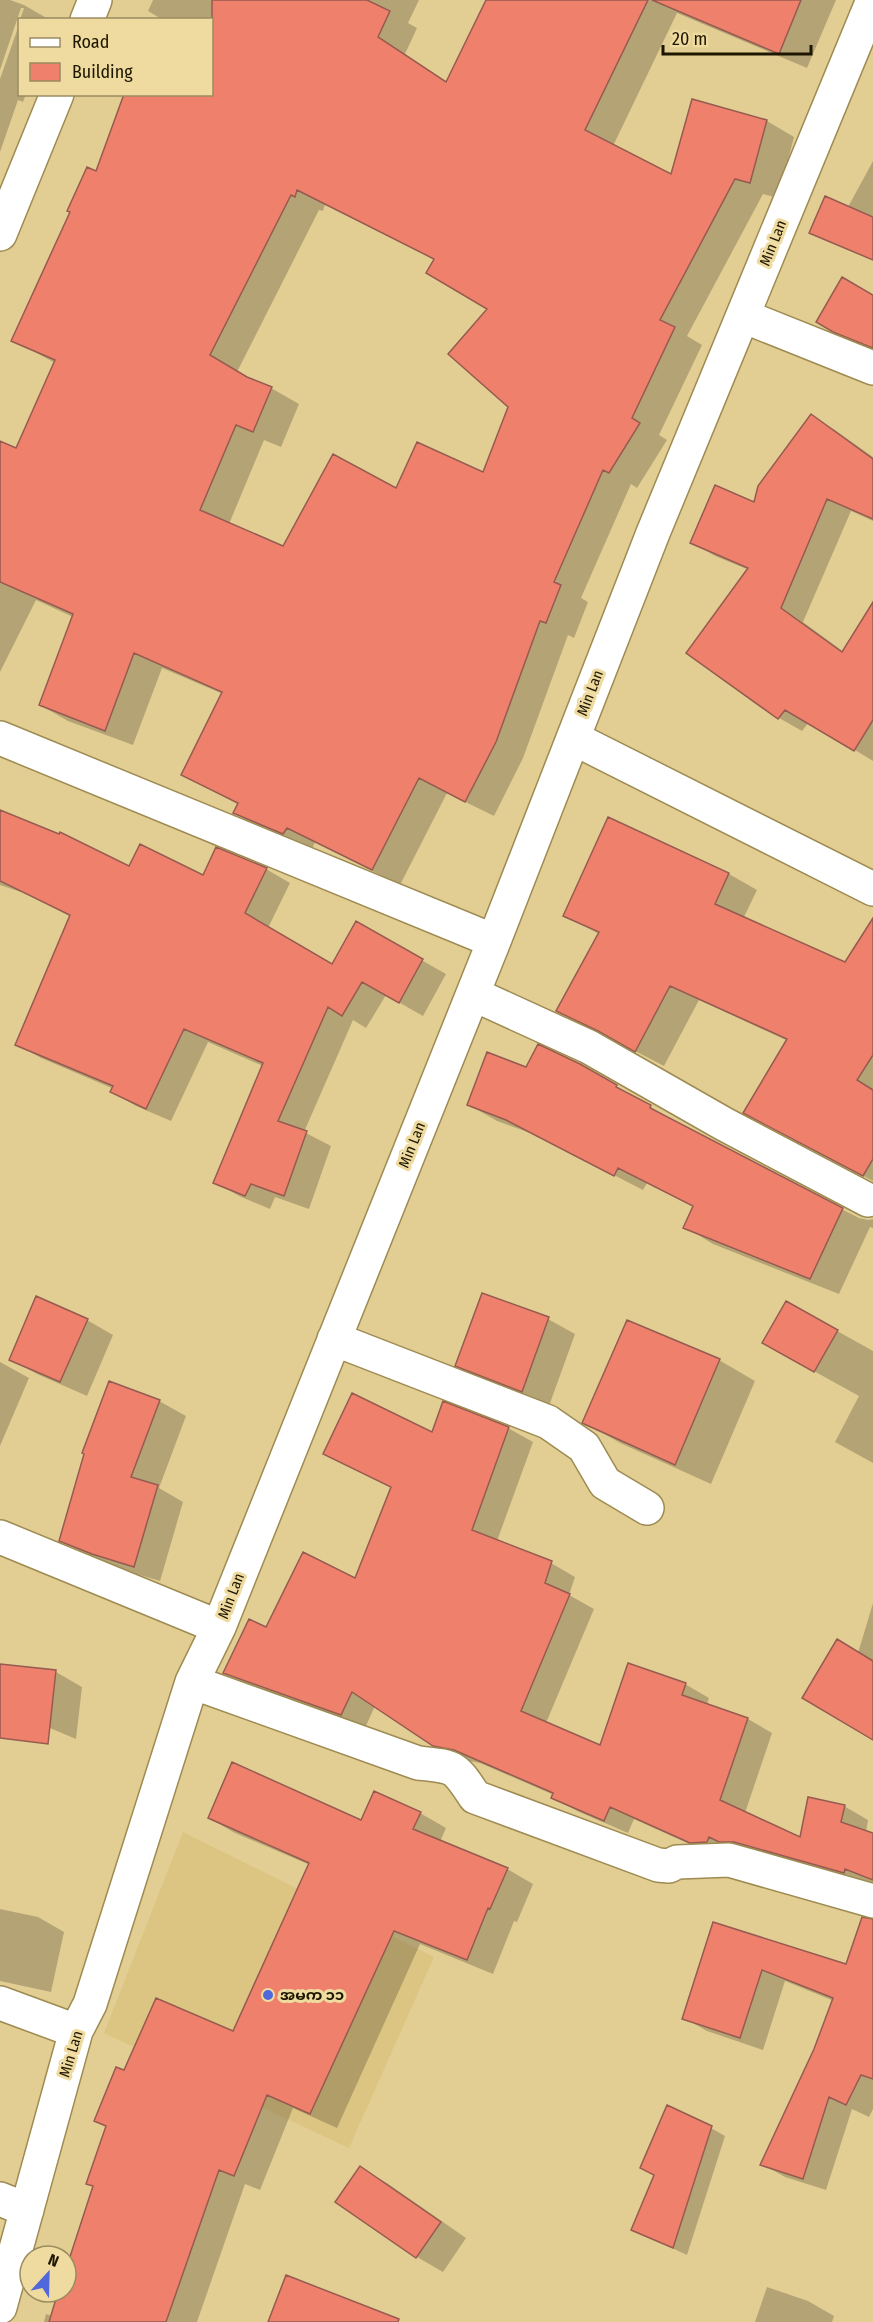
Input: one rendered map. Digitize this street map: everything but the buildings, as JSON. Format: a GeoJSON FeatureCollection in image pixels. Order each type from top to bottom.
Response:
{"type":"FeatureCollection","features":[{"type":"Feature","properties":{"kind":"street"},"geometry":{"type":"LineString","coordinates":[[88,18],[95,0]]}},
{"type":"Feature","properties":{"kind":"street","name":"Min Lan"},"geometry":{"type":"LineString","coordinates":[[0,2307],[14,2205],[76,2031],[90,2004],[192,1682],[219,1627],[473,994],[653,533],[873,0]]}},
{"type":"Feature","properties":{"kind":"street"},"geometry":{"type":"LineString","coordinates":[[0,234],[56,96]]}},
{"type":"Feature","properties":{"kind":"street"},"geometry":{"type":"LineString","coordinates":[[743,316],[873,368]]}},
{"type":"Feature","properties":{"kind":"street"},"geometry":{"type":"LineString","coordinates":[[0,738],[494,941]]}},
{"type":"Feature","properties":{"kind":"street"},"geometry":{"type":"LineString","coordinates":[[573,738],[873,889]]}},
{"type":"Feature","properties":{"kind":"street"},"geometry":{"type":"LineString","coordinates":[[473,994],[589,1047],[724,1124],[868,1200]]}},
{"type":"Feature","properties":{"kind":"street"},"geometry":{"type":"LineString","coordinates":[[334,1339],[548,1422],[584,1447],[605,1483],[647,1508]]}},
{"type":"Feature","properties":{"kind":"street"},"geometry":{"type":"LineString","coordinates":[[0,1537],[219,1627]]}},
{"type":"Feature","properties":{"kind":"street"},"geometry":{"type":"LineString","coordinates":[[192,1682],[418,1763],[451,1767],[462,1777],[475,1797],[658,1865],[729,1860],[873,1901]]}},
{"type":"Feature","properties":{"kind":"street"},"geometry":{"type":"LineString","coordinates":[[0,2003],[76,2031]]}},
{"type":"Feature","properties":{"kind":"shaded area","name":"အမက ၁၁"},"geometry":{"type":"Polygon","coordinates":[[[183,1832],[434,1957],[349,2148],[104,2033],[183,1832]]]}},
{"type":"Feature","properties":{"kind":"place","name":"အမက ၁၁"},"geometry":{"type":"Point","coordinates":[268,1995]}}]}
